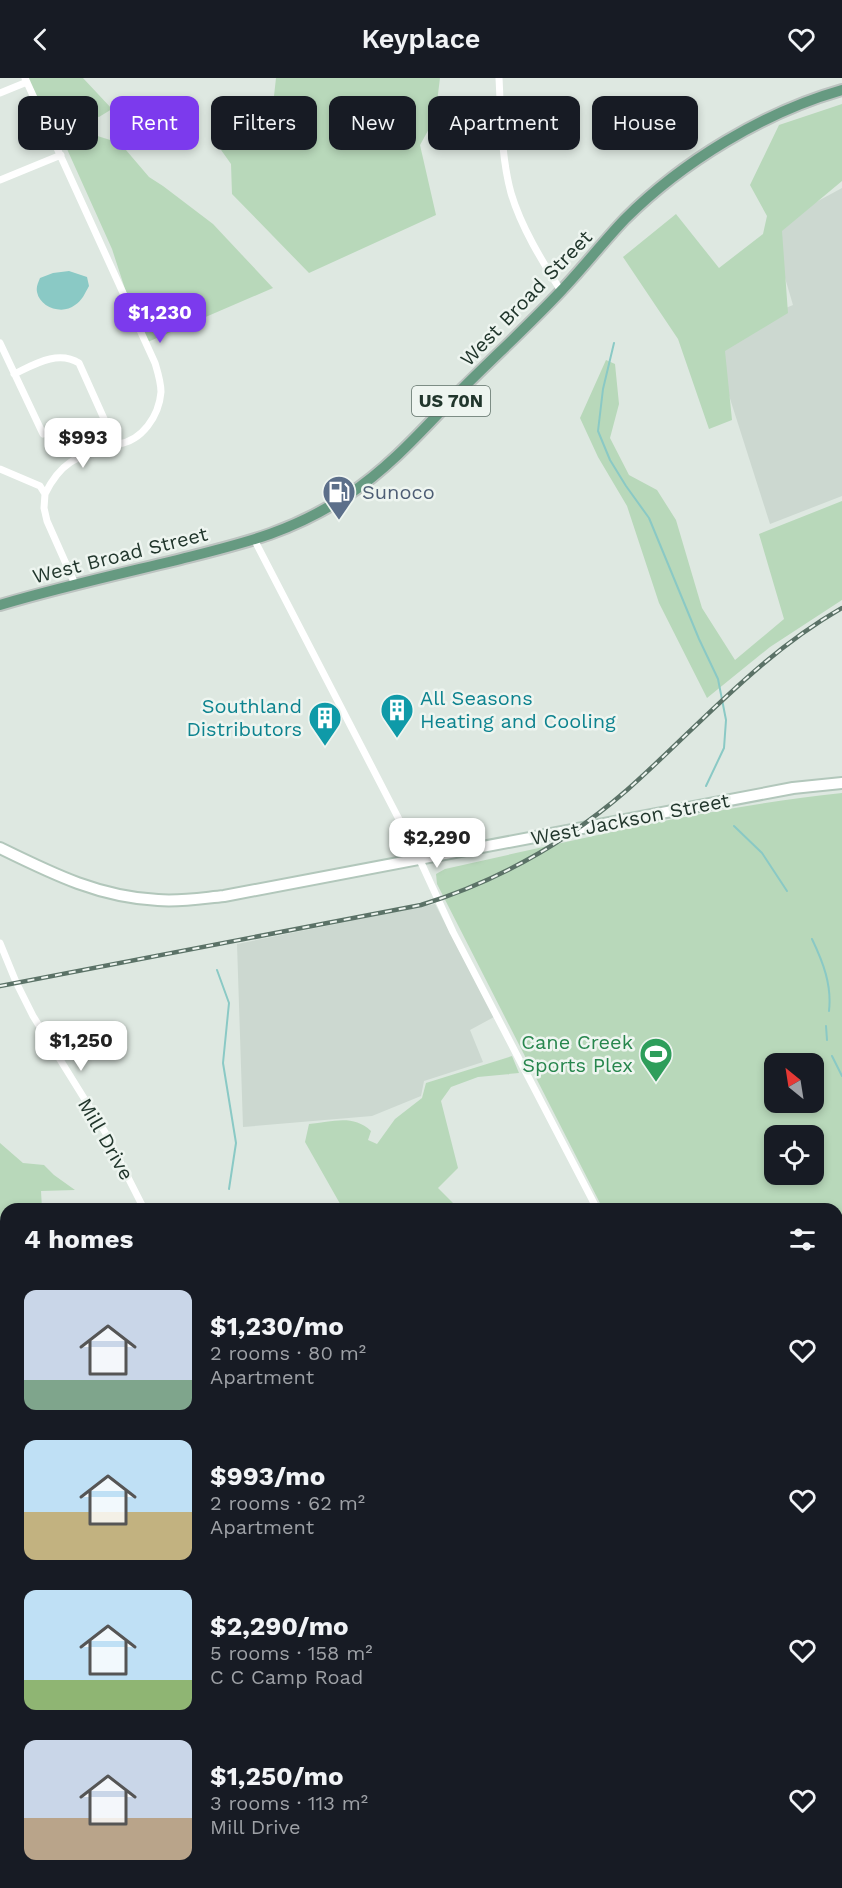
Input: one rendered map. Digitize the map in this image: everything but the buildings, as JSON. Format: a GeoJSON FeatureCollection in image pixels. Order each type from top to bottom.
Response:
{"type":"FeatureCollection","features":[{"type":"Feature","properties":{"kind":"main road","name":"West Broad Street"},"geometry":{"type":"LineString","coordinates":[[0,605],[75,584],[255,541],[313,517],[350,494],[391,462],[561,291],[625,219],[663,185],[706,154],[748,129],[842,90]]}},
{"type":"Feature","properties":{"kind":"street"},"geometry":{"type":"LineString","coordinates":[[499,78],[504,152],[511,193],[522,222],[561,291]]}},
{"type":"Feature","properties":{"kind":"street"},"geometry":{"type":"LineString","coordinates":[[0,93],[26,80],[155,363],[160,381],[161,393],[151,422],[141,434],[126,443],[68,463],[59,470],[45,495],[44,508],[47,521],[75,584]]}},
{"type":"Feature","properties":{"kind":"street"},"geometry":{"type":"LineString","coordinates":[[0,180],[61,155]]}},
{"type":"Feature","properties":{"kind":"street"},"geometry":{"type":"LineString","coordinates":[[0,343],[43,434]]}},
{"type":"Feature","properties":{"kind":"street"},"geometry":{"type":"LineString","coordinates":[[14,374],[59,357],[69,357],[80,363],[114,441],[118,444]]}},
{"type":"Feature","properties":{"kind":"street"},"geometry":{"type":"LineString","coordinates":[[0,469],[40,486],[45,495]]}},
{"type":"Feature","properties":{"kind":"street"},"geometry":{"type":"LineString","coordinates":[[255,541],[419,858],[453,932],[594,1203]]}},
{"type":"Feature","properties":{"kind":"street","name":"West Jackson Street"},"geometry":{"type":"LineString","coordinates":[[0,848],[61,878],[110,895],[160,901],[224,897],[793,788],[842,783]]}},
{"type":"Feature","properties":{"kind":"street","name":"Mill Drive"},"geometry":{"type":"LineString","coordinates":[[0,943],[33,1016],[105,1132],[141,1203]]}},
{"type":"Feature","properties":{"kind":"shaded area"},"geometry":{"type":"Polygon","coordinates":[[[842,188],[842,496],[770,524],[711,339],[793,305],[770,227],[842,188]]]}},
{"type":"Feature","properties":{"kind":"shaded area"},"geometry":{"type":"Polygon","coordinates":[[[435,904],[494,1017],[470,1030],[483,1062],[424,1081],[421,1096],[372,1116],[243,1127],[237,944],[435,904]]]}},
{"type":"Feature","properties":{"kind":"green space"},"geometry":{"type":"Polygon","coordinates":[[[26,78],[83,78],[110,107],[110,110],[98,117],[98,96],[33,96],[26,78]]]}},
{"type":"Feature","properties":{"kind":"green space"},"geometry":{"type":"Polygon","coordinates":[[[276,78],[440,78],[438,96],[428,96],[428,131],[420,145],[436,215],[309,273],[232,194],[231,164],[221,150],[317,150],[317,96],[274,96],[276,78]]]}},
{"type":"Feature","properties":{"kind":"green space"},"geometry":{"type":"Polygon","coordinates":[[[842,104],[842,181],[782,231],[788,313],[725,351],[732,420],[709,429],[678,339],[623,257],[676,214],[719,268],[763,234],[767,216],[750,185],[779,125],[842,104]]]}},
{"type":"Feature","properties":{"kind":"green space"},"geometry":{"type":"Polygon","coordinates":[[[98,136],[110,140],[110,150],[126,150],[149,177],[213,224],[273,288],[143,344],[112,249],[67,150],[98,150],[98,136]]]}},
{"type":"Feature","properties":{"kind":"green space"},"geometry":{"type":"Polygon","coordinates":[[[606,360],[615,364],[619,404],[610,438],[629,475],[657,490],[676,520],[702,608],[735,660],[784,619],[759,534],[842,501],[842,600],[770,647],[707,698],[659,603],[627,506],[598,457],[580,418],[606,360]]]}},
{"type":"Feature","properties":{"kind":"green space","name":"Cane Creek Sports Plex"},"geometry":{"type":"Polygon","coordinates":[[[842,793],[842,1203],[600,1203],[437,884],[436,874],[445,869],[692,816],[842,793]]]}},
{"type":"Feature","properties":{"kind":"green space"},"geometry":{"type":"Polygon","coordinates":[[[512,1056],[519,1073],[478,1077],[451,1087],[441,1101],[458,1168],[438,1188],[453,1203],[340,1203],[305,1142],[309,1124],[342,1120],[357,1122],[371,1131],[368,1140],[377,1144],[395,1119],[422,1098],[426,1083],[512,1056]]]}},
{"type":"Feature","properties":{"kind":"green space"},"geometry":{"type":"Polygon","coordinates":[[[0,1143],[23,1163],[44,1165],[75,1190],[41,1191],[42,1203],[0,1203],[0,1143]]]}},
{"type":"Feature","properties":{"kind":"water"},"geometry":{"type":"Polygon","coordinates":[[[69,271],[87,277],[89,286],[83,297],[70,308],[58,310],[47,306],[39,298],[37,292],[40,278],[53,273],[69,271]]]}},
{"type":"Feature","properties":{"kind":"waterway"},"geometry":{"type":"LineString","coordinates":[[614,343],[603,389],[598,431],[610,460],[649,518],[718,679],[726,720],[724,748],[706,786]]}},
{"type":"Feature","properties":{"kind":"waterway"},"geometry":{"type":"LineString","coordinates":[[734,826],[762,853],[787,891]]}},
{"type":"Feature","properties":{"kind":"waterway"},"geometry":{"type":"LineString","coordinates":[[812,939],[826,974],[830,1001],[829,1011]]}},
{"type":"Feature","properties":{"kind":"waterway"},"geometry":{"type":"LineString","coordinates":[[217,970],[229,1003],[223,1063],[236,1143],[229,1189]]}},
{"type":"Feature","properties":{"kind":"waterway"},"geometry":{"type":"LineString","coordinates":[[826,1026],[827,1040]]}},
{"type":"Feature","properties":{"kind":"waterway"},"geometry":{"type":"LineString","coordinates":[[832,1056],[842,1076]]}},
{"type":"Feature","properties":{"kind":"railway"},"geometry":{"type":"LineString","coordinates":[[0,986],[421,905],[504,872],[555,843],[604,809],[756,670],[812,627],[842,608]]}},
{"type":"Feature","properties":{"kind":"place","name":"Sunoco"},"geometry":{"type":"Point","coordinates":[339,521]}},
{"type":"Feature","properties":{"kind":"place","name":"All Seasons Heating and Cooling"},"geometry":{"type":"Point","coordinates":[397,739]}},
{"type":"Feature","properties":{"kind":"place","name":"Southland Distributors"},"geometry":{"type":"Point","coordinates":[325,747]}},
{"type":"Feature","properties":{"kind":"place","name":"Cane Creek Sports Plex"},"geometry":{"type":"Point","coordinates":[656,1083]}}]}
